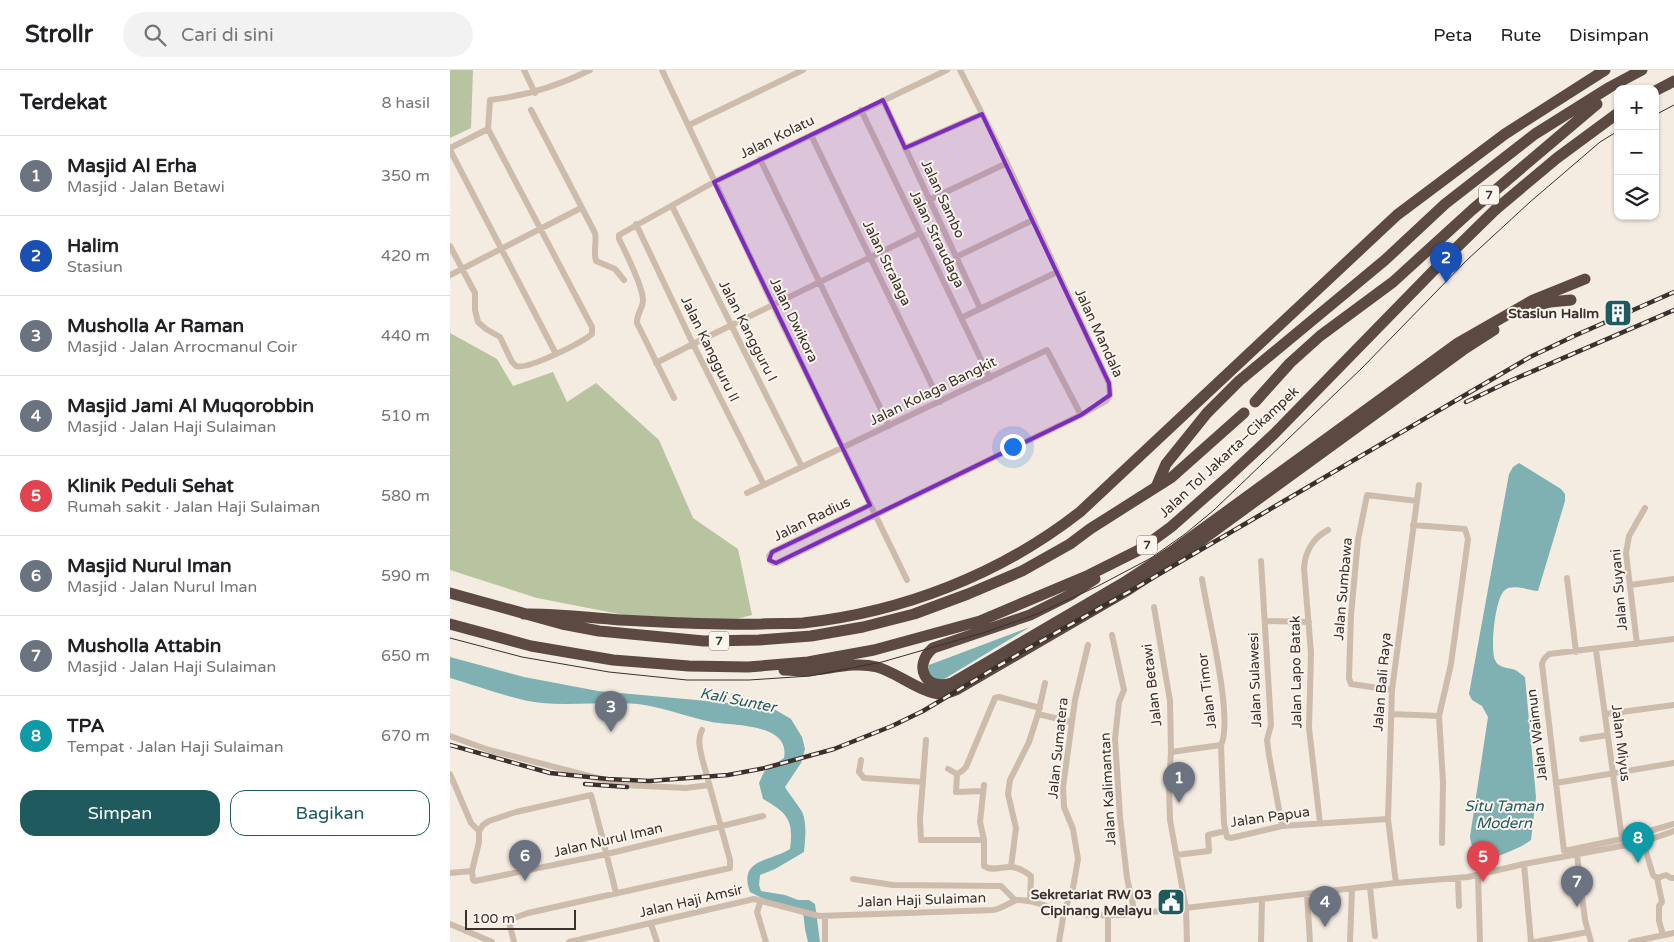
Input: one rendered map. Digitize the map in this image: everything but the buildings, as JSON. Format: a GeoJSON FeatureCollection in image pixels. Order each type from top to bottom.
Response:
{"type":"FeatureCollection","features":[{"type":"Feature","properties":{"kind":"highway"},"geometry":{"type":"LineString","coordinates":[[524,614],[551,613],[638,621],[720,624],[802,623],[873,611],[920,598],[988,571],[1041,541],[1080,512],[1397,214],[1505,134],[1605,70]]}},
{"type":"Feature","properties":{"kind":"highway","name":"Jalan Tol Jakarta–Cikampek"},"geometry":{"type":"LineString","coordinates":[[1157,485],[1166,464],[1206,413],[1239,381],[1385,260],[1445,204],[1535,134],[1610,87],[1642,70]]}},
{"type":"Feature","properties":{"kind":"highway","name":"Jalan Tol Jakarta–Cikampek"},"geometry":{"type":"LineString","coordinates":[[1255,402],[1290,362],[1320,336],[1393,282],[1472,210],[1623,81]]}},
{"type":"Feature","properties":{"kind":"highway"},"geometry":{"type":"LineString","coordinates":[[1659,89],[1674,81]]}},
{"type":"Feature","properties":{"kind":"highway","name":"Jalan Tol Jakarta–Cikampek"},"geometry":{"type":"LineString","coordinates":[[450,624],[531,646],[613,660],[689,666],[748,667],[808,662],[874,650],[980,621],[1089,575],[1136,552],[1171,527],[1248,458],[1433,270],[1495,210],[1557,158],[1614,116]]}},
{"type":"Feature","properties":{"kind":"highway"},"geometry":{"type":"LineString","coordinates":[[1136,552],[1072,594],[1030,615],[933,648],[926,655],[922,663],[928,680],[936,685],[944,686],[952,683],[1116,587],[1175,550],[1458,343],[1533,300],[1585,279]]}},
{"type":"Feature","properties":{"kind":"highway"},"geometry":{"type":"LineString","coordinates":[[748,667],[803,671],[847,665],[866,665],[878,667],[932,692],[947,694],[956,690],[1128,590],[1180,556],[1462,350],[1484,336],[1535,306],[1571,300]]}},
{"type":"Feature","properties":{"kind":"highway","name":"Jalan Tol Jakarta–Cikampek"},"geometry":{"type":"LineString","coordinates":[[450,593],[562,624],[599,631],[704,641],[758,640],[811,636],[863,627],[914,614],[1022,571],[1070,544],[1157,485],[1172,477],[1244,413]]}},
{"type":"Feature","properties":{"kind":"street"},"geometry":{"type":"LineString","coordinates":[[524,70],[535,93]]}},
{"type":"Feature","properties":{"kind":"street","name":"Jalan Dwikora"},"geometry":{"type":"LineString","coordinates":[[662,70],[773,306],[907,580]]}},
{"type":"Feature","properties":{"kind":"street"},"geometry":{"type":"LineString","coordinates":[[689,125],[803,70]]}},
{"type":"Feature","properties":{"kind":"street","name":"Jalan Kolatu"},"geometry":{"type":"LineString","coordinates":[[656,363],[638,322],[637,316],[643,298],[633,270],[618,239],[620,234],[714,182],[947,70]]}},
{"type":"Feature","properties":{"kind":"street","name":"Jalan Mandala"},"geometry":{"type":"LineString","coordinates":[[876,516],[1080,415],[1109,398],[1110,387],[1007,163],[960,70]]}},
{"type":"Feature","properties":{"kind":"street"},"geometry":{"type":"LineString","coordinates":[[450,246],[475,293],[478,322],[500,337],[514,364],[522,367],[556,354],[587,339],[592,334],[592,327],[488,129],[490,100],[535,93],[587,71]]}},
{"type":"Feature","properties":{"kind":"street","name":"Jalan Sambo"},"geometry":{"type":"LineString","coordinates":[[883,100],[980,308]]}},
{"type":"Feature","properties":{"kind":"street"},"geometry":{"type":"LineString","coordinates":[[531,110],[595,233],[594,254],[596,261],[615,269],[624,280]]}},
{"type":"Feature","properties":{"kind":"street","name":"Jalan Straudaga"},"geometry":{"type":"LineString","coordinates":[[861,110],[990,378]]}},
{"type":"Feature","properties":{"kind":"street"},"geometry":{"type":"LineString","coordinates":[[905,148],[982,114]]}},
{"type":"Feature","properties":{"kind":"street"},"geometry":{"type":"LineString","coordinates":[[488,129],[450,149],[556,354]]}},
{"type":"Feature","properties":{"kind":"street","name":"Jalan Stralaga"},"geometry":{"type":"LineString","coordinates":[[811,135],[940,402]]}},
{"type":"Feature","properties":{"kind":"street"},"geometry":{"type":"LineString","coordinates":[[760,159],[889,426]]}},
{"type":"Feature","properties":{"kind":"street"},"geometry":{"type":"LineString","coordinates":[[929,200],[1007,163]]}},
{"type":"Feature","properties":{"kind":"street","name":"Jalan Kangguru I"},"geometry":{"type":"LineString","coordinates":[[672,206],[802,467]]}},
{"type":"Feature","properties":{"kind":"street"},"geometry":{"type":"LineString","coordinates":[[450,275],[582,208]]}},
{"type":"Feature","properties":{"kind":"street"},"geometry":{"type":"LineString","coordinates":[[956,257],[1033,220]]}},
{"type":"Feature","properties":{"kind":"street","name":"Jalan Kangguru II"},"geometry":{"type":"LineString","coordinates":[[636,224],[692,344],[764,485]]}},
{"type":"Feature","properties":{"kind":"street"},"geometry":{"type":"LineString","coordinates":[[674,398],[656,363],[920,233]]}},
{"type":"Feature","properties":{"kind":"street"},"geometry":{"type":"LineString","coordinates":[[961,318],[1057,272]]}},
{"type":"Feature","properties":{"kind":"street","name":"Jalan Kolaga Bangkit"},"geometry":{"type":"LineString","coordinates":[[747,493],[1047,350],[1080,415]]}},
{"type":"Feature","properties":{"kind":"street","name":"Jalan Bali Raya"},"geometry":{"type":"LineString","coordinates":[[1396,883],[1388,819],[1392,690],[1419,484]]}},
{"type":"Feature","properties":{"kind":"street","name":"Jalan Sumbawa"},"geometry":{"type":"LineString","coordinates":[[1392,690],[1352,685],[1349,678],[1358,540],[1367,494],[1417,501]]}},
{"type":"Feature","properties":{"kind":"street","name":"Jalan Radius"},"geometry":{"type":"LineString","coordinates":[[870,505],[772,552],[769,560],[772,563],[776,563],[823,539],[876,516]]}},
{"type":"Feature","properties":{"kind":"street","name":"Jalan Suyani"},"geometry":{"type":"LineString","coordinates":[[1637,644],[1626,559],[1629,536],[1636,520],[1645,508]]}},
{"type":"Feature","properties":{"kind":"street"},"geometry":{"type":"LineString","coordinates":[[1412,526],[1465,529],[1468,539],[1451,664],[1439,716],[1443,782],[1442,843]]}},
{"type":"Feature","properties":{"kind":"street"},"geometry":{"type":"LineString","coordinates":[[819,530],[823,539]]}},
{"type":"Feature","properties":{"kind":"street","name":"Jalan Lapo Batak"},"geometry":{"type":"LineString","coordinates":[[1320,822],[1309,728],[1311,653],[1304,568],[1309,548],[1321,534],[1328,530]]}},
{"type":"Feature","properties":{"kind":"street","name":"Jalan Sulawesi"},"geometry":{"type":"LineString","coordinates":[[1261,561],[1271,724],[1267,740],[1268,755],[1282,826]]}},
{"type":"Feature","properties":{"kind":"street"},"geometry":{"type":"LineString","coordinates":[[1567,578],[1576,652],[1674,639]]}},
{"type":"Feature","properties":{"kind":"street","name":"Jalan Timor"},"geometry":{"type":"LineString","coordinates":[[1202,579],[1219,671],[1225,720],[1225,735],[1221,745],[1225,832]]}},
{"type":"Feature","properties":{"kind":"street"},"geometry":{"type":"LineString","coordinates":[[1630,585],[1674,579]]}},
{"type":"Feature","properties":{"kind":"street","name":"Jalan Betawi"},"geometry":{"type":"LineString","coordinates":[[1154,607],[1170,701],[1170,820],[1186,908],[1187,942]]}},
{"type":"Feature","properties":{"kind":"street"},"geometry":{"type":"LineString","coordinates":[[1265,621],[1309,622]]}},
{"type":"Feature","properties":{"kind":"street","name":"Jalan Kalimantan"},"geometry":{"type":"LineString","coordinates":[[1112,635],[1124,690],[1118,702],[1115,739],[1127,878],[1135,914]]}},
{"type":"Feature","properties":{"kind":"street","name":"Jalan Sumatera"},"geometry":{"type":"LineString","coordinates":[[1059,942],[1064,912],[1073,888],[1078,859],[1073,829],[1063,801],[1072,722],[1088,645]]}},
{"type":"Feature","properties":{"kind":"street","name":"Jalan Miyus"},"geometry":{"type":"LineString","coordinates":[[1596,650],[1622,839]]}},
{"type":"Feature","properties":{"kind":"street","name":"Jalan Waimun"},"geometry":{"type":"LineString","coordinates":[[1576,652],[1549,654],[1542,664],[1565,851],[1622,839],[1674,824]]}},
{"type":"Feature","properties":{"kind":"street"},"geometry":{"type":"LineString","coordinates":[[1011,867],[1016,828],[1008,794],[1010,780],[1029,742],[1039,711],[1044,683]]}},
{"type":"Feature","properties":{"kind":"street"},"geometry":{"type":"LineString","coordinates":[[956,774],[966,767],[995,698],[999,697],[1072,722]]}},
{"type":"Feature","properties":{"kind":"street"},"geometry":{"type":"LineString","coordinates":[[1606,714],[1674,705]]}},
{"type":"Feature","properties":{"kind":"street"},"geometry":{"type":"LineString","coordinates":[[1391,714],[1439,716]]}},
{"type":"Feature","properties":{"kind":"street"},"geometry":{"type":"LineString","coordinates":[[514,942],[509,922],[511,919],[545,909],[730,868],[730,860],[699,745],[699,736],[702,730]]}},
{"type":"Feature","properties":{"kind":"street"},"geometry":{"type":"LineString","coordinates":[[1582,739],[1608,735]]}},
{"type":"Feature","properties":{"kind":"street"},"geometry":{"type":"LineString","coordinates":[[450,736],[489,750],[624,785],[686,788],[709,785]]}},
{"type":"Feature","properties":{"kind":"street"},"geometry":{"type":"LineString","coordinates":[[926,740],[920,819],[921,841],[984,840]]}},
{"type":"Feature","properties":{"kind":"street"},"geometry":{"type":"LineString","coordinates":[[1171,752],[1221,745]]}},
{"type":"Feature","properties":{"kind":"street"},"geometry":{"type":"LineString","coordinates":[[861,760],[859,772],[864,778],[923,782]]}},
{"type":"Feature","properties":{"kind":"street"},"geometry":{"type":"LineString","coordinates":[[1556,782],[1674,763]]}},
{"type":"Feature","properties":{"kind":"street"},"geometry":{"type":"LineString","coordinates":[[948,768],[956,774]]}},
{"type":"Feature","properties":{"kind":"street"},"geometry":{"type":"LineString","coordinates":[[450,774],[471,823],[479,830]]}},
{"type":"Feature","properties":{"kind":"street"},"geometry":{"type":"LineString","coordinates":[[956,774],[956,792],[983,788],[980,822],[984,840],[985,867],[1002,869],[1011,867],[1032,876],[1030,901]]}},
{"type":"Feature","properties":{"kind":"street"},"geometry":{"type":"LineString","coordinates":[[472,871],[479,842],[479,830],[489,821],[516,812],[591,795],[616,893]]}},
{"type":"Feature","properties":{"kind":"street","name":"Jalan Nurul Iman"},"geometry":{"type":"LineString","coordinates":[[450,873],[472,871],[475,881],[607,854],[763,816]]}},
{"type":"Feature","properties":{"kind":"street","name":"Jalan Papua"},"geometry":{"type":"LineString","coordinates":[[1176,855],[1209,851],[1208,835],[1225,832],[1230,838],[1282,826],[1388,819]]}},
{"type":"Feature","properties":{"kind":"street","name":"Jalan Haji Sulaiman"},"geometry":{"type":"LineString","coordinates":[[822,916],[993,910],[1002,908],[1015,900],[1030,901],[1064,912],[1108,916],[1135,914],[1396,883],[1458,879],[1524,864],[1643,842],[1674,831]]}},
{"type":"Feature","properties":{"kind":"street"},"geometry":{"type":"LineString","coordinates":[[1643,842],[1653,875],[1657,878],[1662,902],[1659,906],[1659,921],[1662,934]]}},
{"type":"Feature","properties":{"kind":"street"},"geometry":{"type":"LineString","coordinates":[[1577,854],[1591,942]]}},
{"type":"Feature","properties":{"kind":"street"},"geometry":{"type":"LineString","coordinates":[[1524,864],[1533,942],[1588,932]]}},
{"type":"Feature","properties":{"kind":"street"},"geometry":{"type":"LineString","coordinates":[[1657,878],[1666,874],[1674,878]]}},
{"type":"Feature","properties":{"kind":"street"},"geometry":{"type":"LineString","coordinates":[[1478,875],[1480,942]]}},
{"type":"Feature","properties":{"kind":"street"},"geometry":{"type":"LineString","coordinates":[[853,879],[893,885],[1001,886],[1015,900]]}},
{"type":"Feature","properties":{"kind":"street"},"geometry":{"type":"LineString","coordinates":[[1458,879],[1459,906]]}},
{"type":"Feature","properties":{"kind":"street"},"geometry":{"type":"LineString","coordinates":[[1370,887],[1375,936]]}},
{"type":"Feature","properties":{"kind":"street"},"geometry":{"type":"LineString","coordinates":[[1350,942],[1352,889]]}},
{"type":"Feature","properties":{"kind":"street"},"geometry":{"type":"LineString","coordinates":[[1307,895],[1310,942]]}},
{"type":"Feature","properties":{"kind":"street","name":"Jalan Haji Amsir"},"geometry":{"type":"LineString","coordinates":[[569,942],[754,899],[803,913],[822,916]]}},
{"type":"Feature","properties":{"kind":"street"},"geometry":{"type":"LineString","coordinates":[[761,900],[757,912],[766,942]]}},
{"type":"Feature","properties":{"kind":"street"},"geometry":{"type":"LineString","coordinates":[[1261,942],[1262,900]]}},
{"type":"Feature","properties":{"kind":"street"},"geometry":{"type":"LineString","coordinates":[[822,916],[825,942]]}},
{"type":"Feature","properties":{"kind":"street"},"geometry":{"type":"LineString","coordinates":[[1108,916],[1108,942]]}},
{"type":"Feature","properties":{"kind":"street"},"geometry":{"type":"LineString","coordinates":[[450,924],[492,942]]}},
{"type":"Feature","properties":{"kind":"street"},"geometry":{"type":"LineString","coordinates":[[651,924],[657,942]]}},
{"type":"Feature","properties":{"kind":"street"},"geometry":{"type":"LineString","coordinates":[[1630,942],[1662,934],[1674,934]]}},
{"type":"Feature","properties":{"kind":"highlighted area"},"geometry":{"type":"Polygon","coordinates":[[[883,100],[905,148],[982,114],[1109,383],[1110,395],[1081,415],[776,563],[769,560],[772,552],[870,505],[714,182],[883,100]]]}},
{"type":"Feature","properties":{"kind":"green space"},"geometry":{"type":"Polygon","coordinates":[[[450,70],[473,70],[471,128],[450,138],[450,70]]]}},
{"type":"Feature","properties":{"kind":"green space"},"geometry":{"type":"Polygon","coordinates":[[[450,333],[497,359],[513,386],[553,372],[567,402],[596,383],[659,440],[693,518],[738,549],[752,615],[696,629],[537,598],[450,570],[450,333]]]}},
{"type":"Feature","properties":{"kind":"water","name":"Situ Taman Modern"},"geometry":{"type":"Polygon","coordinates":[[[1519,463],[1561,489],[1565,494],[1565,501],[1538,591],[1516,587],[1508,588],[1501,595],[1496,612],[1493,645],[1495,660],[1501,666],[1516,671],[1525,677],[1536,797],[1531,840],[1506,853],[1487,859],[1478,856],[1474,852],[1470,837],[1488,717],[1482,706],[1472,700],[1469,694],[1509,474],[1513,467],[1519,463]]]}},
{"type":"Feature","properties":{"kind":"water"},"geometry":{"type":"Polygon","coordinates":[[[1030,627],[941,681],[935,681],[928,674],[929,665],[1030,627]]]}},
{"type":"Feature","properties":{"kind":"water"},"geometry":{"type":"Polygon","coordinates":[[[450,657],[524,677],[598,691],[774,709],[791,719],[802,737],[805,749],[801,763],[785,787],[803,814],[805,828],[804,852],[775,869],[760,875],[759,885],[761,891],[785,895],[798,900],[809,900],[815,904],[820,942],[808,942],[803,911],[768,901],[750,892],[747,881],[748,873],[752,867],[790,849],[790,824],[778,808],[763,799],[759,783],[764,772],[784,758],[784,747],[779,738],[770,732],[758,728],[712,722],[657,707],[638,704],[554,704],[520,699],[450,678],[450,657]]]}},
{"type":"Feature","properties":{"kind":"tram line"},"geometry":{"type":"LineString","coordinates":[[1659,113],[1674,105]]}},
{"type":"Feature","properties":{"kind":"tram line"},"geometry":{"type":"LineString","coordinates":[[450,638],[522,657],[609,672],[687,680],[749,680],[810,676],[882,662],[986,632],[1037,614],[1098,586],[1151,558],[1185,534],[1214,510],[1362,368],[1467,260],[1530,202],[1600,142],[1614,133]]}},
{"type":"Feature","properties":{"kind":"railway"},"geometry":{"type":"LineString","coordinates":[[450,745],[550,773],[649,781],[728,775],[765,768],[834,749],[892,726],[923,711],[1530,357],[1674,292]]}},
{"type":"Feature","properties":{"kind":"railway"},"geometry":{"type":"LineString","coordinates":[[1466,402],[1674,310]]}},
{"type":"Feature","properties":{"kind":"railway"},"geometry":{"type":"LineString","coordinates":[[585,784],[627,787]]}},
{"type":"Feature","properties":{"kind":"place","name":"Halim"},"geometry":{"type":"Point","coordinates":[1446,283]}},
{"type":"Feature","properties":{"kind":"place","name":"Stasiun Halim"},"geometry":{"type":"Point","coordinates":[1618,313]}},
{"type":"Feature","properties":{"kind":"place","name":"Musholla Ar Raman"},"geometry":{"type":"Point","coordinates":[611,732]}},
{"type":"Feature","properties":{"kind":"place","name":"Masjid Al Erha"},"geometry":{"type":"Point","coordinates":[1179,803]}},
{"type":"Feature","properties":{"kind":"place","name":"TPA"},"geometry":{"type":"Point","coordinates":[1638,863]}},
{"type":"Feature","properties":{"kind":"place","name":"Masjid Nurul Iman"},"geometry":{"type":"Point","coordinates":[525,881]}},
{"type":"Feature","properties":{"kind":"place","name":"Klinik Peduli Sehat"},"geometry":{"type":"Point","coordinates":[1483,882]}},
{"type":"Feature","properties":{"kind":"place","name":"Sekretariat RW 03 Cipinang Melayu"},"geometry":{"type":"Point","coordinates":[1171,902]}},
{"type":"Feature","properties":{"kind":"place","name":"Musholla Attabin"},"geometry":{"type":"Point","coordinates":[1577,907]}},
{"type":"Feature","properties":{"kind":"place","name":"Masjid Jami Al Muqorobbin"},"geometry":{"type":"Point","coordinates":[1325,927]}},
{"type":"Feature","properties":{"kind":"water label","name":"Kali Sunter"},"geometry":{"type":"Point","coordinates":[738,700]}}]}
